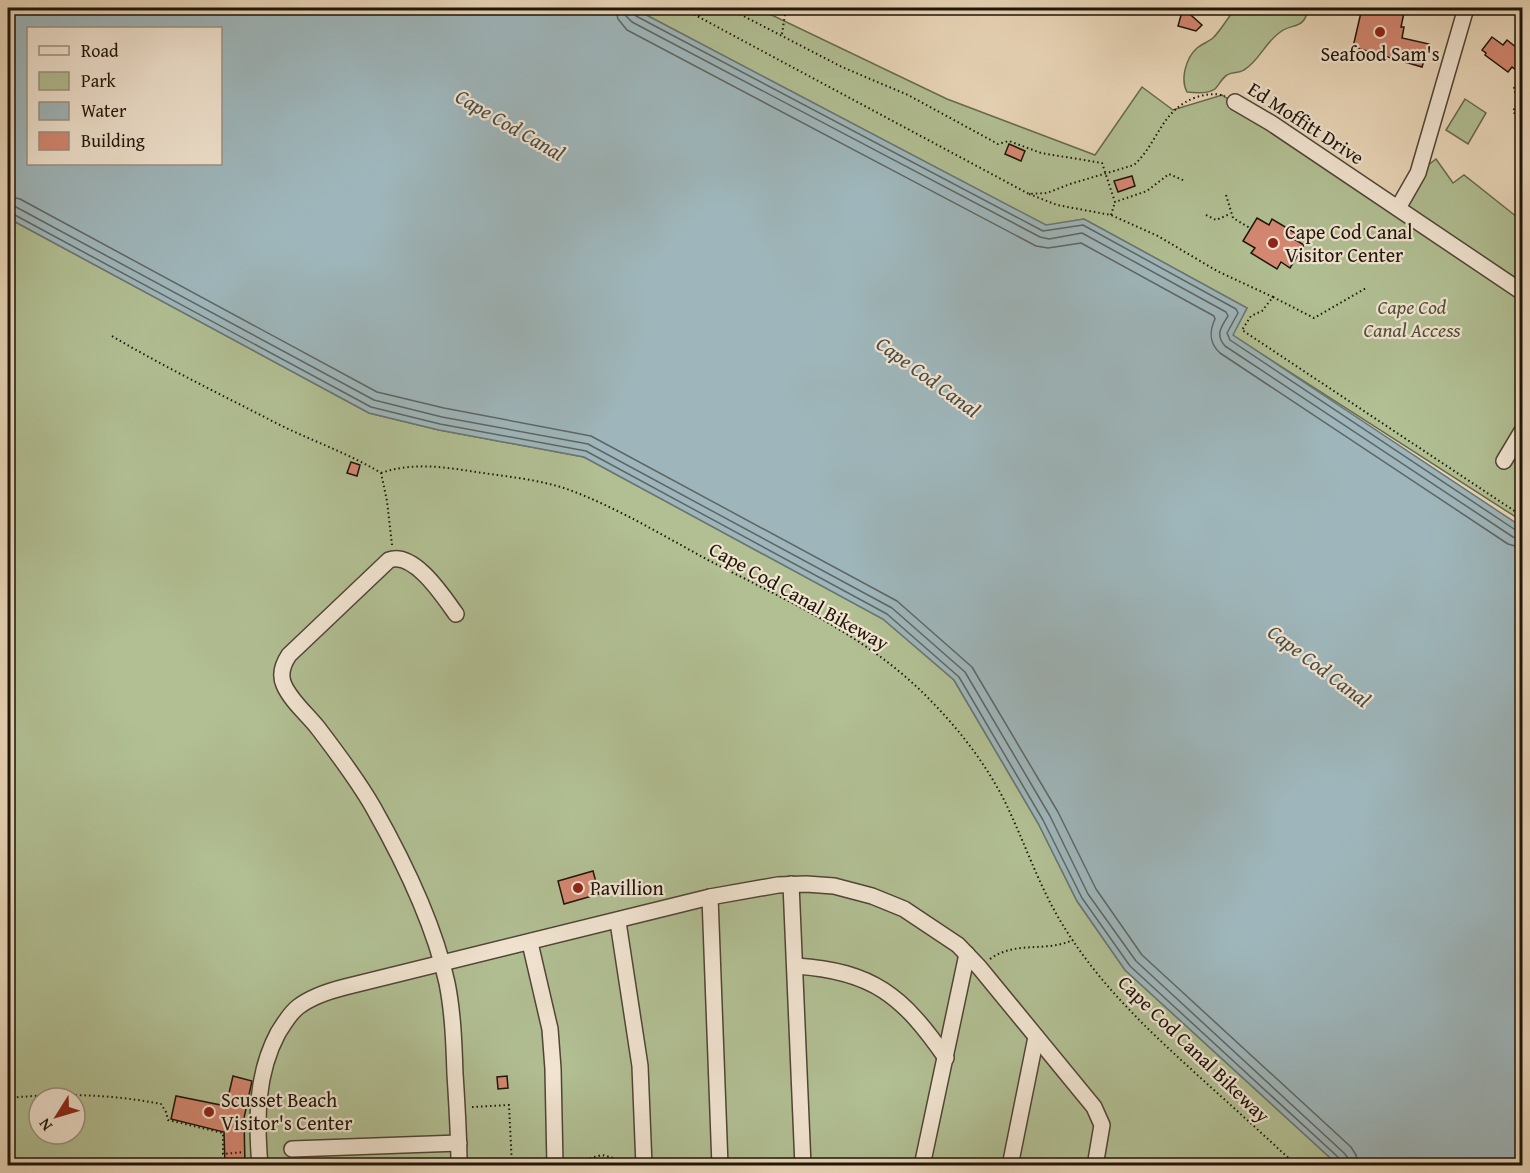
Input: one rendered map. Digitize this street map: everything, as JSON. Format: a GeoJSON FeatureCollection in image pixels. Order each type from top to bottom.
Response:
{"type":"FeatureCollection","features":[{"type":"Feature","properties":{"kind":"street"},"geometry":{"type":"LineString","coordinates":[[1398,208],[1418,173],[1466,8]]}},
{"type":"Feature","properties":{"kind":"street","name":"Ed Moffitt Drive"},"geometry":{"type":"LineString","coordinates":[[1235,102],[1270,123],[1522,292]]}},
{"type":"Feature","properties":{"kind":"street"},"geometry":{"type":"LineString","coordinates":[[1504,461],[1522,431]]}},
{"type":"Feature","properties":{"kind":"street"},"geometry":{"type":"LineString","coordinates":[[456,614],[422,572],[409,562],[394,558],[384,563],[289,655],[282,668],[281,676],[291,697],[318,728],[377,815],[417,896],[441,963],[452,1014],[459,1166]]}},
{"type":"Feature","properties":{"kind":"street"},"geometry":{"type":"LineString","coordinates":[[259,1158],[258,1115],[262,1073],[273,1042],[290,1014],[300,1005],[328,992],[441,963],[618,922],[710,897],[791,884],[834,886],[872,896],[920,918],[967,954],[1099,1115],[1102,1134],[1095,1166]]}},
{"type":"Feature","properties":{"kind":"street"},"geometry":{"type":"LineString","coordinates":[[791,884],[796,966],[797,1164]]}},
{"type":"Feature","properties":{"kind":"street"},"geometry":{"type":"LineString","coordinates":[[710,897],[720,1166]]}},
{"type":"Feature","properties":{"kind":"street"},"geometry":{"type":"LineString","coordinates":[[618,922],[640,1066],[644,1166]]}},
{"type":"Feature","properties":{"kind":"street"},"geometry":{"type":"LineString","coordinates":[[530,942],[550,1029],[555,1166]]}},
{"type":"Feature","properties":{"kind":"street"},"geometry":{"type":"LineString","coordinates":[[922,1166],[967,954]]}},
{"type":"Feature","properties":{"kind":"street"},"geometry":{"type":"LineString","coordinates":[[796,966],[838,971],[857,976],[876,986],[910,1012],[945,1058]]}},
{"type":"Feature","properties":{"kind":"street"},"geometry":{"type":"LineString","coordinates":[[1010,1166],[1036,1037]]}},
{"type":"Feature","properties":{"kind":"street"},"geometry":{"type":"LineString","coordinates":[[292,1149],[459,1143]]}},
{"type":"Feature","properties":{"kind":"path"},"geometry":{"type":"LineString","coordinates":[[682,8],[1029,194],[1057,206],[1111,215],[1158,236],[1217,271],[1314,318],[1366,288]]}},
{"type":"Feature","properties":{"kind":"path"},"geometry":{"type":"LineString","coordinates":[[699,16],[704,8]]}},
{"type":"Feature","properties":{"kind":"path"},"geometry":{"type":"LineString","coordinates":[[728,8],[842,67],[908,95],[998,144],[1009,141],[1041,153],[1102,163],[1115,202],[1111,215]]}},
{"type":"Feature","properties":{"kind":"path"},"geometry":{"type":"LineString","coordinates":[[782,35],[786,8]]}},
{"type":"Feature","properties":{"kind":"path"},"geometry":{"type":"LineString","coordinates":[[1514,87],[1517,102],[1513,112],[1522,119]]}},
{"type":"Feature","properties":{"kind":"path","name":"Ed Moffitt Drive"},"geometry":{"type":"LineString","coordinates":[[1029,194],[1047,193],[1134,165],[1142,158],[1167,116],[1178,106],[1200,96],[1222,94],[1235,102]]}},
{"type":"Feature","properties":{"kind":"path"},"geometry":{"type":"LineString","coordinates":[[1115,202],[1148,191],[1169,174],[1185,181]]}},
{"type":"Feature","properties":{"kind":"path"},"geometry":{"type":"LineString","coordinates":[[1226,195],[1230,214],[1250,228]]}},
{"type":"Feature","properties":{"kind":"path"},"geometry":{"type":"LineString","coordinates":[[1206,215],[1216,220],[1230,214]]}},
{"type":"Feature","properties":{"kind":"path"},"geometry":{"type":"LineString","coordinates":[[1273,297],[1263,311],[1251,316],[1242,330],[1522,516]]}},
{"type":"Feature","properties":{"kind":"path"},"geometry":{"type":"LineString","coordinates":[[112,336],[161,365],[279,424],[360,460],[381,473],[394,558]]}},
{"type":"Feature","properties":{"kind":"path","name":"Cape Cod Canal Bikeway"},"geometry":{"type":"LineString","coordinates":[[381,473],[394,469],[431,466],[523,478],[567,490],[616,511],[802,609],[868,647],[926,695],[977,755],[1000,794],[1049,900],[1073,940],[1101,979],[1136,1018],[1297,1166]]}},
{"type":"Feature","properties":{"kind":"path"},"geometry":{"type":"LineString","coordinates":[[979,967],[1009,948],[1051,948],[1073,940]]}},
{"type":"Feature","properties":{"kind":"path"},"geometry":{"type":"LineString","coordinates":[[8,1098],[126,1097],[161,1104],[168,1120],[223,1133],[223,1154],[259,1158]]}},
{"type":"Feature","properties":{"kind":"path"},"geometry":{"type":"LineString","coordinates":[[457,1107],[509,1106],[512,1166]]}},
{"type":"Feature","properties":{"kind":"path"},"geometry":{"type":"LineString","coordinates":[[562,1166],[602,1155],[623,1159],[637,1166]]}},
{"type":"Feature","properties":{"kind":"path"},"geometry":{"type":"LineString","coordinates":[[1291,1166],[1294,1162]]}},
{"type":"Feature","properties":{"kind":"path"},"geometry":{"type":"LineString","coordinates":[[763,1166],[797,1164]]}},
{"type":"Feature","properties":{"kind":"green space","name":"Cape Cod Canal Access"},"geometry":{"type":"Polygon","coordinates":[[[633,8],[757,8],[947,99],[1095,155],[1142,87],[1173,110],[1222,95],[1397,208],[1418,173],[1436,159],[1453,183],[1464,175],[1522,221],[1522,521],[1232,335],[1247,308],[1084,219],[1047,226],[633,8]]]}},
{"type":"Feature","properties":{"kind":"green space"},"geometry":{"type":"Polygon","coordinates":[[[1236,8],[1308,9],[1304,20],[1279,33],[1244,70],[1227,75],[1212,91],[1187,92],[1184,75],[1190,57],[1197,48],[1213,38],[1236,8]]]}},
{"type":"Feature","properties":{"kind":"green space"},"geometry":{"type":"Polygon","coordinates":[[[1465,99],[1486,113],[1468,144],[1446,130],[1465,99]]]}},
{"type":"Feature","properties":{"kind":"green space"},"geometry":{"type":"Polygon","coordinates":[[[8,218],[369,413],[439,430],[584,457],[883,619],[954,680],[1038,823],[1077,901],[1125,970],[1338,1165],[8,1165],[8,218]]]}},
{"type":"Feature","properties":{"kind":"water","name":"Cape Cod Canal"},"geometry":{"type":"Polygon","coordinates":[[[8,8],[633,8],[1046,225],[1084,219],[1247,308],[1233,335],[1522,527],[1522,1165],[1338,1165],[1125,970],[1077,901],[1038,823],[954,680],[883,619],[584,457],[439,430],[369,413],[8,218],[8,8]]]}},
{"type":"Feature","properties":{"kind":"building"},"geometry":{"type":"Polygon","coordinates":[[[1183,8],[1202,25],[1196,31],[1178,26],[1183,8]]]}},
{"type":"Feature","properties":{"kind":"building","name":"Seafood Sam's"},"geometry":{"type":"Polygon","coordinates":[[[1362,8],[1405,8],[1401,27],[1404,27],[1402,38],[1429,44],[1422,67],[1353,47],[1362,8]]]}},
{"type":"Feature","properties":{"kind":"building"},"geometry":{"type":"Polygon","coordinates":[[[1492,37],[1503,45],[1507,40],[1522,52],[1522,75],[1512,67],[1508,72],[1485,55],[1486,53],[1482,50],[1492,37]]]}},
{"type":"Feature","properties":{"kind":"building"},"geometry":{"type":"Polygon","coordinates":[[[1009,144],[1025,151],[1021,161],[1005,154],[1009,144]]]}},
{"type":"Feature","properties":{"kind":"building"},"geometry":{"type":"Polygon","coordinates":[[[1132,176],[1135,186],[1118,192],[1114,181],[1132,176]]]}},
{"type":"Feature","properties":{"kind":"building","name":"Cape Cod Canal Visitor Center"},"geometry":{"type":"Polygon","coordinates":[[[1257,218],[1269,225],[1272,219],[1297,234],[1294,239],[1304,245],[1290,268],[1281,262],[1277,269],[1251,253],[1255,248],[1243,241],[1257,218]]]}},
{"type":"Feature","properties":{"kind":"building"},"geometry":{"type":"Polygon","coordinates":[[[351,462],[360,465],[357,476],[347,473],[351,462]]]}},
{"type":"Feature","properties":{"kind":"building","name":"Pavillion"},"geometry":{"type":"Polygon","coordinates":[[[593,871],[599,894],[564,904],[558,881],[593,871]]]}},
{"type":"Feature","properties":{"kind":"building","name":"Scusset Beach Visitor's Center"},"geometry":{"type":"Polygon","coordinates":[[[233,1076],[252,1081],[244,1118],[245,1166],[225,1166],[224,1132],[171,1119],[176,1096],[226,1106],[233,1076]]]}},
{"type":"Feature","properties":{"kind":"building"},"geometry":{"type":"Polygon","coordinates":[[[507,1076],[508,1088],[498,1089],[497,1077],[507,1076]]]}},
{"type":"Feature","properties":{"kind":"place","name":"Seafood Sam's"},"geometry":{"type":"Point","coordinates":[1380,32]}},
{"type":"Feature","properties":{"kind":"place","name":"Cape Cod Canal Visitor Center"},"geometry":{"type":"Point","coordinates":[1273,243]}},
{"type":"Feature","properties":{"kind":"place","name":"Pavillion"},"geometry":{"type":"Point","coordinates":[578,888]}},
{"type":"Feature","properties":{"kind":"place","name":"Scusset Beach Visitor's Center"},"geometry":{"type":"Point","coordinates":[209,1112]}}]}
